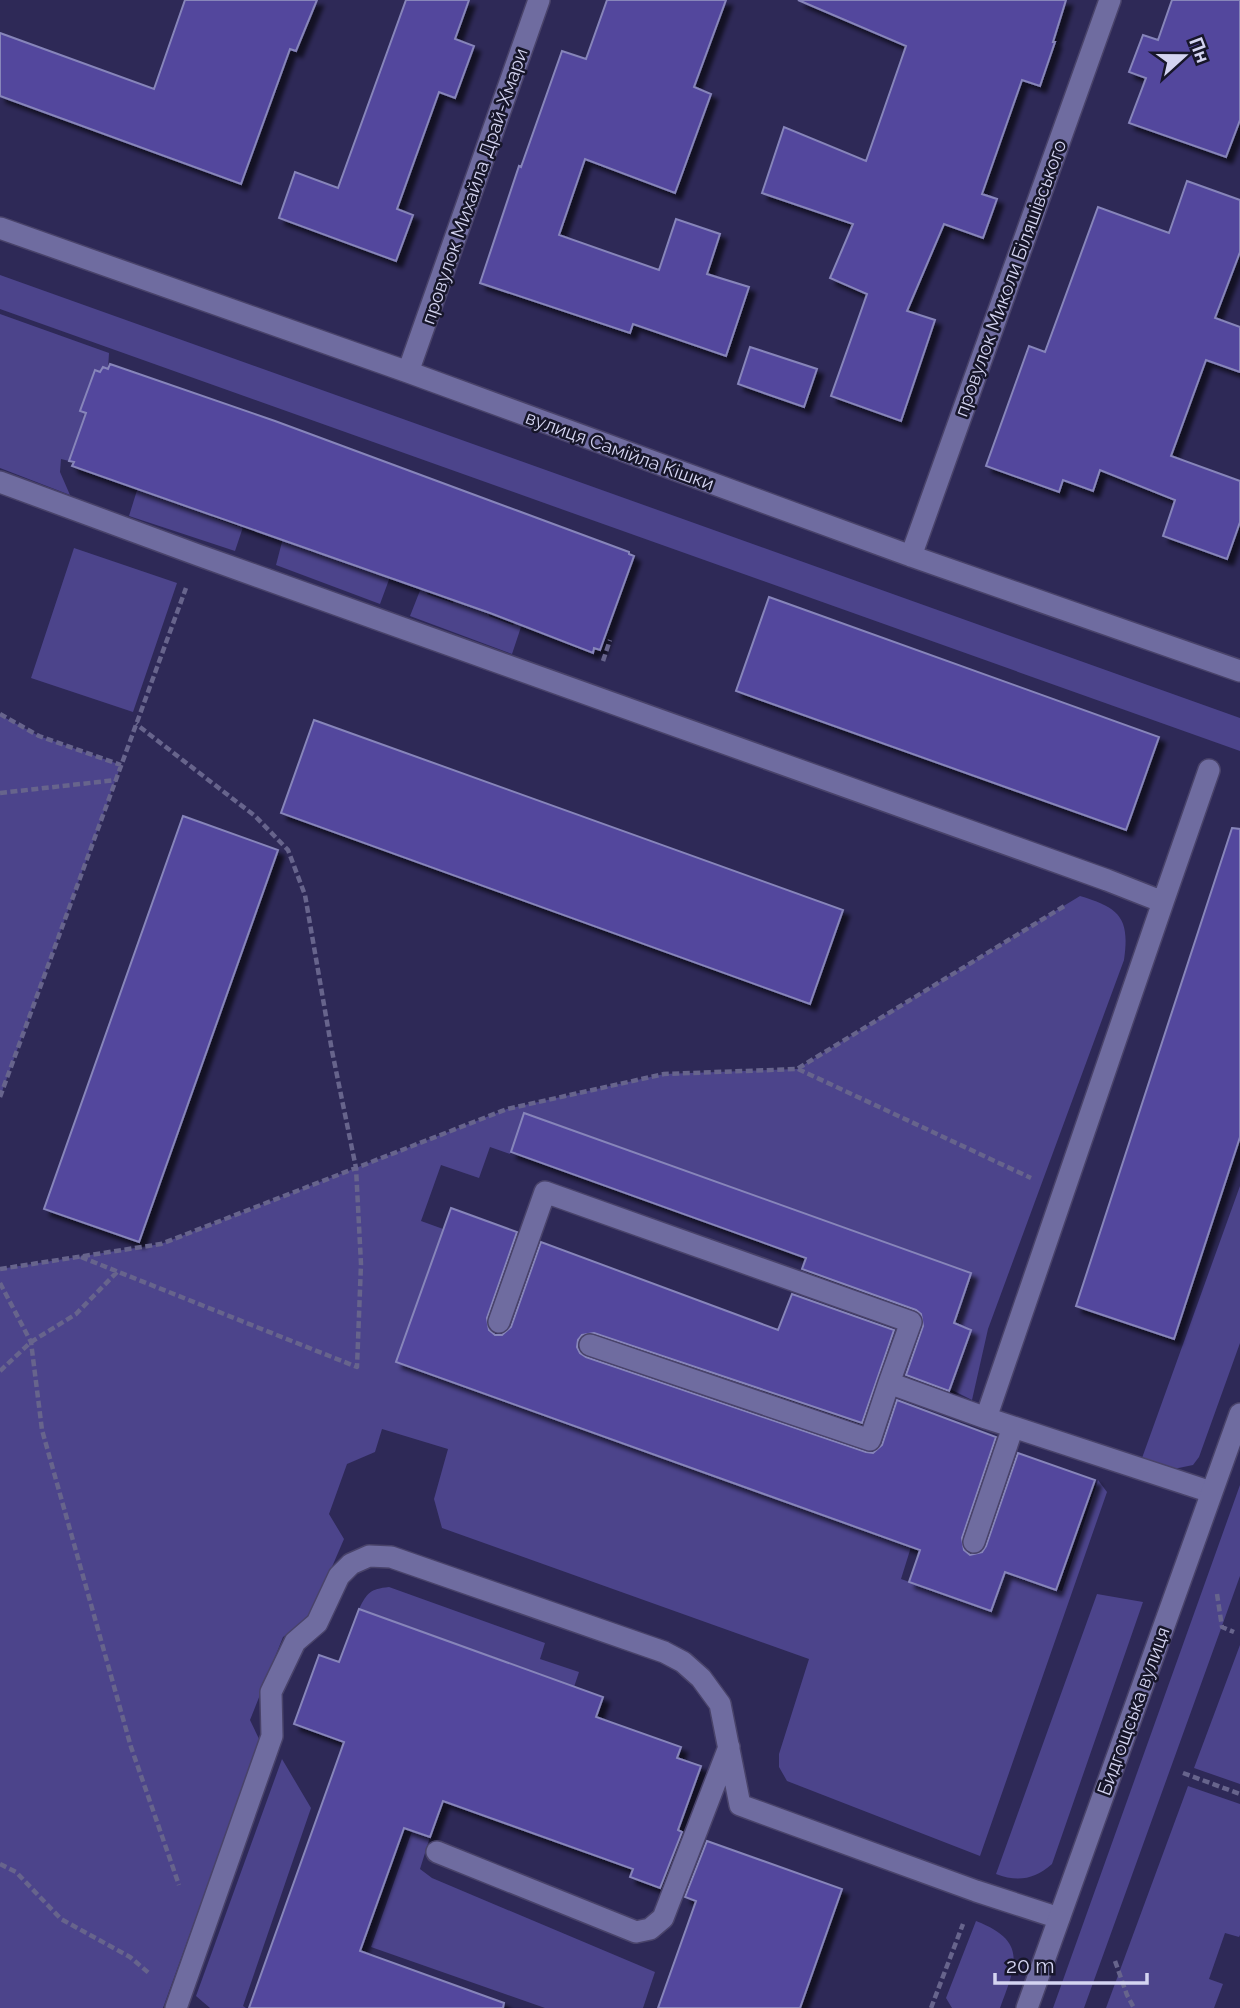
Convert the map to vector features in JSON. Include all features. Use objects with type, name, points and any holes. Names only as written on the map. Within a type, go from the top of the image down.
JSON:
[{"type":"street","name":"провулок Михайла Драй-Хмари","points":[[408,372],[540,0]]},
{"type":"street","name":"провулок Миколи Біляшівського","points":[[911,556],[1110,0]]},
{"type":"street","name":"вулиця Самійла Кішки","points":[[0,228],[408,372],[911,556],[1240,671]]},
{"type":"street","points":[[0,482],[1163,902]]},
{"type":"street","points":[[986,1418],[1209,770]]},
{"type":"street","points":[[499,1322],[545,1192],[911,1322],[870,1440],[590,1345]]},
{"type":"street","points":[[889,1383],[986,1418],[1212,1492]]},
{"type":"street","name":"Бидгощська вулиця","points":[[1027,2008],[1240,1413]]},
{"type":"street","points":[[974,1542],[1013,1427]]},
{"type":"street","points":[[178,2003],[272,1736],[271,1692],[295,1642],[317,1622],[339,1576],[351,1564],[369,1556],[391,1557],[664,1652],[683,1662],[701,1678],[720,1704],[740,1805],[976,1891],[1059,1918]]},
{"type":"street","points":[[437,1852],[636,1933],[650,1929],[663,1919],[729,1746]]},
{"type":"path","points":[[0,1097],[198,555]]},
{"type":"path","points":[[0,715],[39,736],[121,765]]},
{"type":"path","points":[[80,1257],[357,1367],[361,1264],[356,1168],[332,1051],[305,895],[288,850],[255,816],[136,724]]},
{"type":"path","points":[[0,793],[116,780]]},
{"type":"path","points":[[797,1069],[1107,880]]},
{"type":"path","points":[[0,1269],[161,1244],[507,1109],[664,1074],[797,1069],[1063,1193]]},
{"type":"path","points":[[0,1371],[31,1342],[76,1314],[117,1272]]},
{"type":"path","points":[[0,1283],[31,1342],[42,1430],[120,1707],[131,1746],[200,1942]]},
{"type":"path","points":[[1183,1773],[1240,1794]]},
{"type":"path","points":[[0,1864],[16,1872],[61,1919],[130,1957],[178,2003]]},
{"type":"path","points":[[931,2008],[976,1891]]},
{"type":"path","points":[[1115,1961],[1126,1995],[1134,2008]]},
{"type":"shaded area","points":[[0,275],[1240,718],[1240,751],[0,309]]},
{"type":"shaded area","points":[[0,314],[109,353],[108,369],[103,367],[80,411],[86,413],[69,461],[61,459],[60,472],[70,495],[0,468]]},
{"type":"shaded area","points":[[138,487],[176,504],[178,501],[212,513],[212,517],[237,526],[239,522],[244,524],[235,551],[129,516]]},
{"type":"shaded area","points":[[283,538],[288,540],[288,543],[315,553],[317,550],[350,562],[350,565],[390,577],[380,604],[276,565]]},
{"type":"shaded area","points":[[74,548],[177,583],[133,712],[31,678]]},
{"type":"shaded area","points":[[421,588],[428,590],[427,594],[453,603],[455,599],[490,612],[489,616],[513,625],[516,622],[522,624],[512,654],[410,616]]},
{"type":"shaded area","points":[[0,715],[39,736],[121,765],[0,1097]]},
{"type":"shaded area","points":[[1080,896],[1105,905],[1119,917],[1125,934],[1124,960],[988,1329],[972,1400],[950,1389],[970,1330],[954,1323],[970,1273],[525,1113],[510,1154],[490,1147],[479,1178],[441,1165],[421,1221],[468,1238],[396,1362],[911,1547],[901,1579],[991,1610],[1005,1572],[1062,1591],[1098,1480],[1107,1492],[980,1856],[787,1781],[779,1767],[779,1754],[809,1659],[442,1528],[434,1499],[448,1449],[382,1429],[375,1452],[347,1464],[329,1514],[344,1539],[310,1618],[283,1637],[250,1720],[260,1741],[163,2008],[0,2008],[0,1269],[161,1244],[507,1109],[664,1074],[797,1069]]},
{"type":"shaded area","points":[[1240,1186],[1240,1343],[1199,1457],[1193,1465],[1169,1470],[1142,1458]]},
{"type":"shaded area","points":[[1240,1485],[1240,1576],[1084,2008],[1053,2008]]},
{"type":"shaded area","points":[[389,1587],[545,1643],[540,1659],[579,1672],[574,1687],[359,1609],[370,1593]]},
{"type":"shaded area","points":[[1097,1594],[1143,1602],[1052,1864],[1025,1878],[996,1874]]},
{"type":"shaded area","points":[[1240,1645],[1240,1784],[1194,1768]]},
{"type":"shaded area","points":[[282,1759],[311,1808],[243,2006],[246,2008],[210,2008],[196,1996]]},
{"type":"shaded area","points":[[1188,1786],[1240,1804],[1240,1935],[1239,1937],[1225,1933],[1209,1979],[1223,1984],[1214,2008],[1106,2008]]},
{"type":"shaded area","points":[[412,1831],[430,1837],[420,1869],[432,1878],[655,1972],[643,2008],[545,2008],[371,1947]]},
{"type":"shaded area","points":[[976,1921],[993,1929],[1011,1946],[1014,1956],[1010,1979],[1000,2008],[952,2008],[946,1998]]},
{"type":"building","points":[[185,0],[317,0],[296,51],[290,49],[241,184],[0,96],[0,33],[154,89]]},
{"type":"building","points":[[406,0],[469,0],[455,39],[474,46],[455,98],[439,92],[397,209],[413,215],[396,261],[279,218],[295,172],[338,188]]},
{"type":"building","points":[[607,0],[726,0],[694,87],[711,94],[675,193],[585,159],[559,235],[659,270],[676,219],[720,234],[707,274],[749,287],[726,356],[633,324],[630,333],[480,283],[519,166],[521,167],[562,51],[586,59]]},
{"type":"building","points":[[798,0],[1066,0],[1040,86],[1022,80],[982,194],[997,199],[983,238],[944,224],[907,311],[935,320],[901,421],[831,396],[867,294],[830,278],[853,224],[762,193],[784,127],[866,161],[906,46]]},
{"type":"building","points":[[1172,0],[1240,0],[1240,120],[1226,157],[1129,123],[1146,78],[1129,72],[1143,35],[1158,40]]},
{"type":"building","points":[[1187,181],[1240,200],[1240,252],[1215,318],[1240,327],[1240,372],[1206,360],[1171,456],[1240,481],[1240,522],[1227,559],[1163,536],[1175,500],[1100,470],[1093,491],[1063,480],[1059,492],[986,466],[1029,346],[1045,352],[1098,207],[1169,233]]},
{"type":"building","points":[[750,347],[817,369],[804,407],[738,384]]},
{"type":"building","points":[[110,364],[275,421],[629,552],[634,556],[600,650],[594,648],[593,653],[490,613],[72,466],[74,462],[69,461],[86,413],[80,411],[95,370],[100,372],[103,367],[108,369]]},
{"type":"building","points":[[769,597],[1159,737],[1126,830],[736,691]]},
{"type":"building","points":[[314,720],[843,910],[810,1004],[281,813]]},
{"type":"building","points":[[183,816],[278,850],[139,1242],[44,1209]]},
{"type":"building","points":[[1232,828],[1240,829],[1240,1137],[1174,1339],[1076,1306]]},
{"type":"building","points":[[524,1113],[971,1273],[954,1323],[971,1330],[949,1391],[906,1375],[923,1326],[921,1314],[916,1310],[802,1269],[806,1258],[511,1152]]},
{"type":"building","points":[[451,1208],[517,1232],[487,1318],[489,1330],[495,1335],[502,1335],[511,1327],[541,1242],[778,1330],[792,1294],[894,1330],[862,1423],[594,1333],[582,1335],[577,1347],[586,1357],[866,1452],[873,1453],[882,1445],[897,1400],[996,1437],[962,1538],[964,1550],[970,1555],[982,1552],[986,1546],[1018,1453],[1095,1480],[1056,1590],[1005,1572],[991,1611],[909,1582],[920,1550],[396,1362]]},
{"type":"building","points":[[359,1609],[603,1697],[596,1717],[681,1747],[677,1758],[701,1766],[678,1830],[682,1832],[660,1888],[630,1877],[633,1869],[443,1801],[430,1837],[404,1828],[360,1951],[504,2003],[503,2008],[249,2008],[344,1742],[294,1724],[319,1655],[339,1662]]},
{"type":"building","points":[[707,1841],[842,1889],[800,2008],[658,2008],[696,1901],[685,1897]]}]
